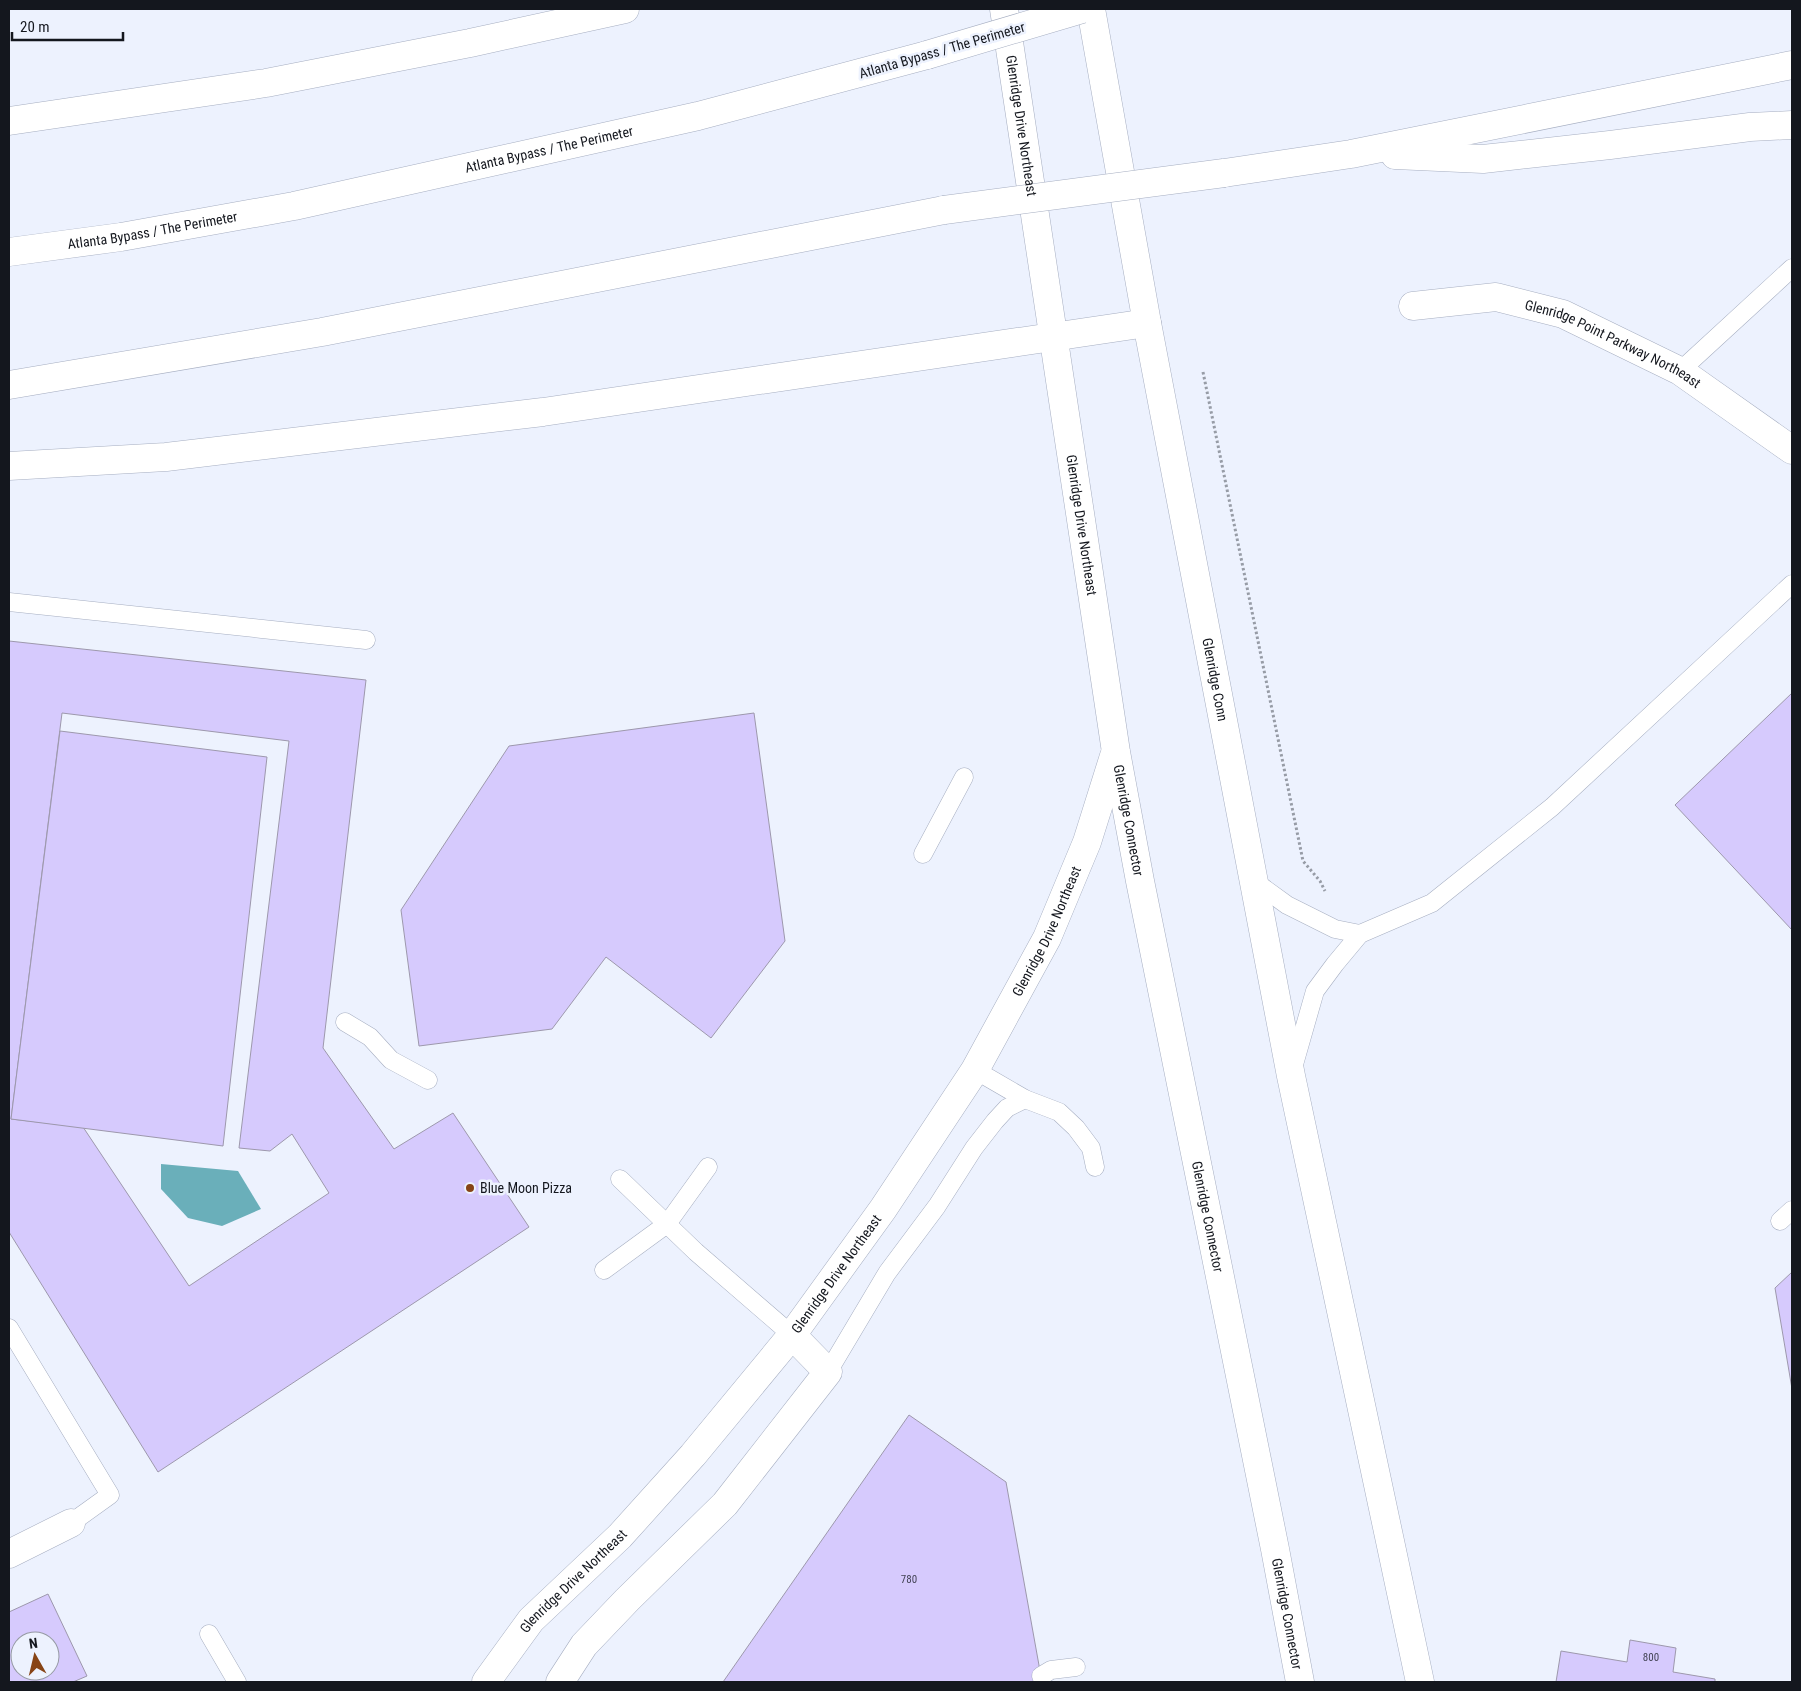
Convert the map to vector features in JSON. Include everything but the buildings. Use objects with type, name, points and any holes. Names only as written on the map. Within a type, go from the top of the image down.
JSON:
[{"type":"main road","points":[[9,121],[266,83],[470,44],[625,9]]},
{"type":"main road","name":"Glenridge Drive Northeast","points":[[486,1682],[531,1620],[620,1536],[693,1455],[792,1334],[883,1209],[976,1070],[1048,938],[1088,842],[1116,752],[1004,9]]},
{"type":"main road","name":"Atlanta Bypass / The Perimeter","points":[[9,252],[121,237],[294,206],[698,116],[927,55],[1082,9]]},
{"type":"main road","points":[[9,466],[166,457],[533,413],[1147,324],[1091,9]]},
{"type":"main road","points":[[9,385],[322,332],[944,210],[1224,173],[1351,154],[1792,65]]},
{"type":"main road","points":[[1351,154],[1483,159],[1750,127],[1792,125]]},
{"type":"main road","name":"Glenridge Point Parkway Northeast","points":[[1413,306],[1496,298],[1563,314],[1680,372],[1792,450]]},
{"type":"main road","name":"Glenridge Conn","points":[[1147,324],[1254,881]]},
{"type":"main road","name":"Glenridge Connector","points":[[1116,752],[1300,1682]]},
{"type":"main road","points":[[1254,881],[1291,1076],[1420,1682]]},
{"type":"main road","points":[[560,1682],[584,1645],[725,1504],[828,1372],[792,1334]]},
{"type":"main road","points":[[9,1554],[71,1523]]},
{"type":"lane","points":[[1680,372],[1792,268]]},
{"type":"lane","points":[[1291,1076],[1315,991],[1360,934],[1432,902],[1552,807],[1792,584]]},
{"type":"lane","points":[[9,602],[366,640]]},
{"type":"lane","points":[[923,854],[964,777]]},
{"type":"lane","points":[[1254,881],[1287,906],[1335,929],[1360,934]]},
{"type":"lane","points":[[345,1022],[370,1037],[391,1060],[428,1080]]},
{"type":"lane","points":[[976,1070],[1025,1100],[1059,1112],[1076,1128],[1090,1148],[1095,1167]]},
{"type":"lane","points":[[828,1372],[887,1272],[937,1206],[974,1148],[1007,1108],[1025,1100]]},
{"type":"lane","points":[[604,1270],[666,1224],[708,1167]]},
{"type":"lane","points":[[620,1179],[696,1252],[792,1334]]},
{"type":"lane","points":[[9,1328],[110,1495],[71,1523]]},
{"type":"lane","points":[[208,1634],[238,1682]]},
{"type":"lane","points":[[1041,1676],[1051,1670],[1076,1667]]},
{"type":"path","points":[[1203,372],[1303,861],[1320,881],[1330,899],[1335,929]]},
{"type":"water","points":[[161,1164],[238,1171],[261,1209],[222,1226],[188,1218],[161,1189]]},
{"type":"place","name":"Blue Moon Pizza","points":[[470,1188]]}]
